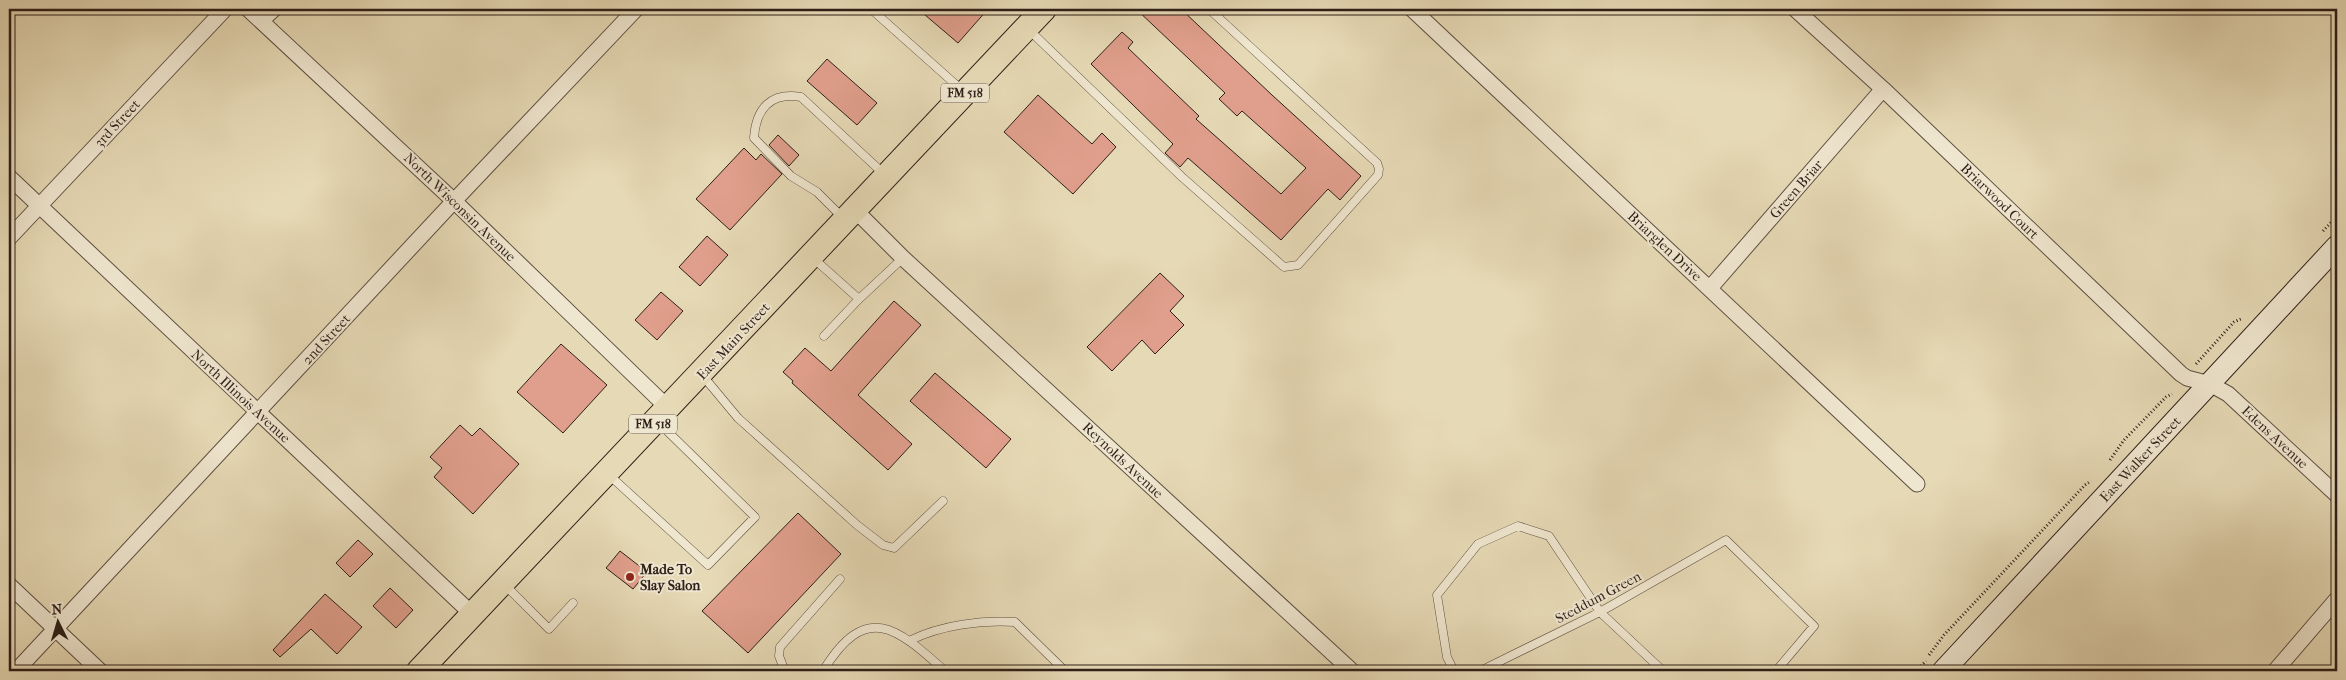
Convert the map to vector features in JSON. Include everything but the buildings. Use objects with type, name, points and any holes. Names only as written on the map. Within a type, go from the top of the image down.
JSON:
[{"type":"main road","name":"East Main Street","points":[[419,671],[608,474],[1044,9]]},
{"type":"street","name":"3rd Street","points":[[9,238],[225,9]]},
{"type":"street","name":"North Wisconsin Avenue","points":[[248,9],[454,201],[663,414]]},
{"type":"street","points":[[262,20],[274,9]]},
{"type":"street","name":"2nd Street","points":[[16,671],[454,201],[636,9]]},
{"type":"street","name":"Briarglen Drive","points":[[1412,9],[1918,484]]},
{"type":"street","name":"Briarwood Court","points":[[1795,9],[1883,89],[2187,378],[2210,384]]},
{"type":"street","name":"Green Briar","points":[[1710,288],[1883,89]]},
{"type":"street","name":"North Illinois Avenue","points":[[9,178],[472,614]]},
{"type":"street","name":"Reynolds Avenue","points":[[850,215],[899,254],[1352,671]]},
{"type":"street","name":"East Walker Street","points":[[1943,671],[2336,251]]},
{"type":"street","name":"Edens Avenue","points":[[2210,384],[2228,394],[2337,495]]},
{"type":"street","points":[[9,585],[100,671]]},
{"type":"street","points":[[2275,671],[2337,599]]},
{"type":"lane","points":[[871,9],[965,92]]},
{"type":"lane","points":[[1027,27],[1182,177],[1284,267],[1298,265],[1378,175],[1377,163],[1209,9]]},
{"type":"lane","points":[[850,215],[791,176],[754,138],[755,126],[760,111],[776,97],[787,95],[801,97],[886,177]]},
{"type":"lane","points":[[824,336],[899,254]]},
{"type":"lane","points":[[812,257],[859,299]]},
{"type":"lane","points":[[701,374],[738,418],[857,525],[883,545],[894,548],[943,501]]},
{"type":"lane","points":[[608,474],[708,565],[755,517],[663,414]]},
{"type":"lane","points":[[1454,671],[1447,657],[1437,595],[1478,544],[1518,526],[1548,536],[1600,612],[1663,671]]},
{"type":"lane","name":"Steddum Green","points":[[1480,671],[1600,612],[1726,540],[1814,626],[1776,671]]},
{"type":"lane","points":[[785,671],[779,656],[780,647],[840,579]]},
{"type":"lane","points":[[502,583],[549,629],[572,603]]},
{"type":"lane","points":[[910,640],[924,634],[954,627],[997,621],[1015,622],[1065,671]]},
{"type":"lane","points":[[823,671],[841,645],[856,632],[876,626],[910,640],[945,671]]},
{"type":"path","points":[[2105,468],[2124,440],[2187,378]]},
{"type":"path","points":[[1916,671],[1944,635],[2085,485],[2093,480]]},
{"type":"place","name":"Made To Slay Salon","points":[[630,577]]}]
